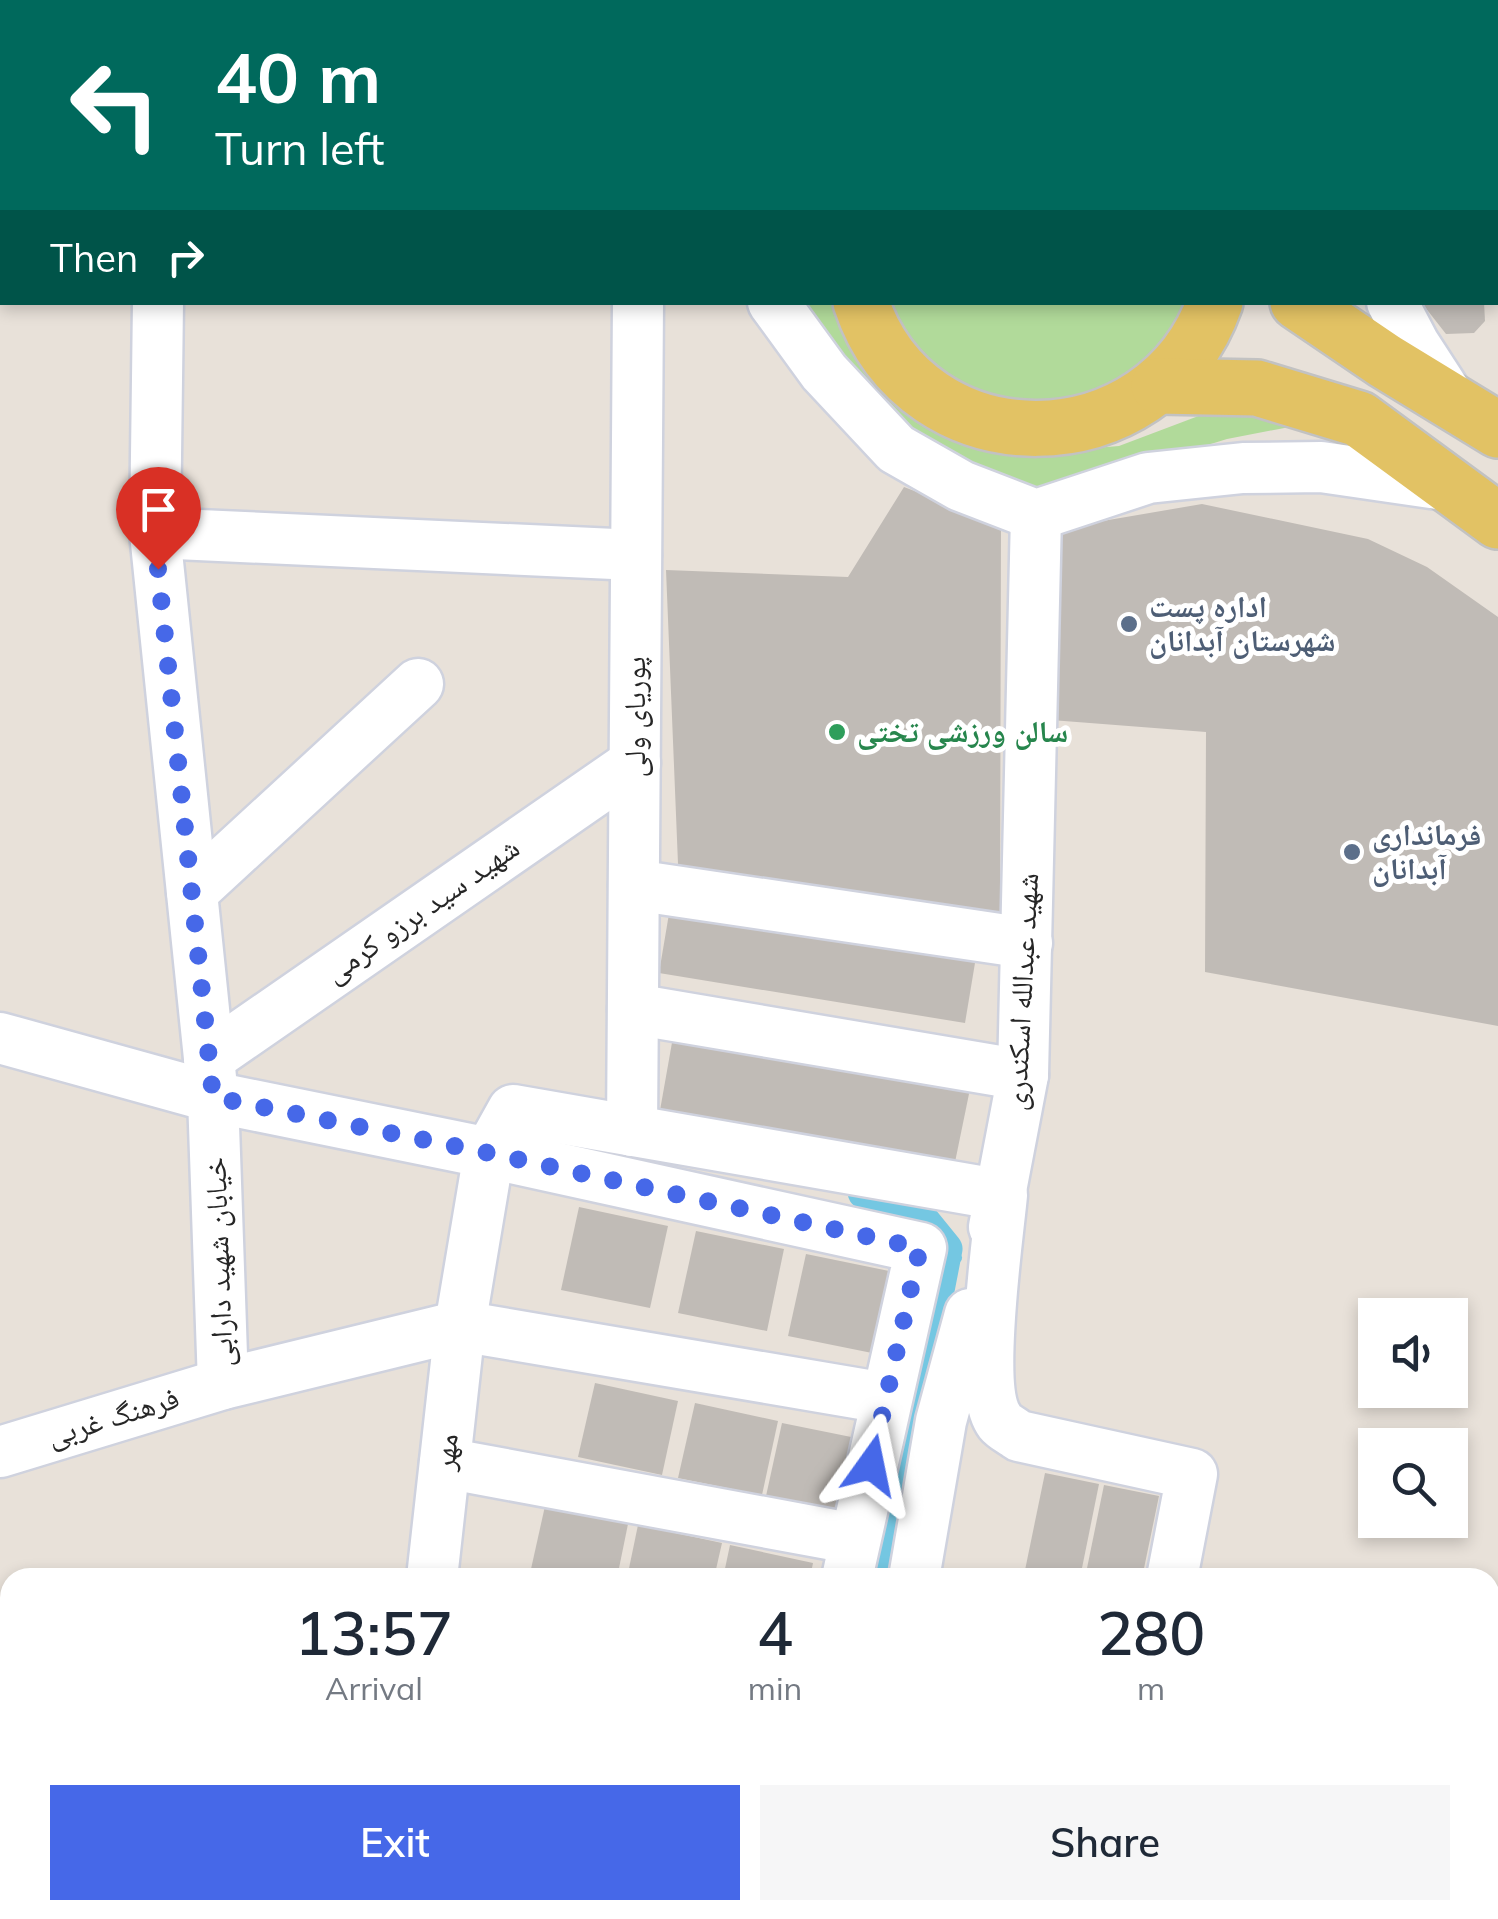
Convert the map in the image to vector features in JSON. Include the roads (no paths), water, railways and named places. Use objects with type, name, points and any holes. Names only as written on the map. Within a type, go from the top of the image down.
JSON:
[{"type":"main road","points":[[863,305],[868,324],[895,365],[931,398],[974,420],[1022,430],[1071,427],[1118,412],[1158,386],[1192,350],[1214,305]]},
{"type":"main road","points":[[1303,305],[1477,406]]},
{"type":"main road","points":[[1158,386],[1257,388],[1359,419],[1498,522]]},
{"type":"street","name":"خیابان شهید دارابی","points":[[158,305],[155,533],[211,1078],[224,1384]]},
{"type":"street","name":"پوریای ولی","points":[[632,1132],[638,305]]},
{"type":"street","points":[[775,305],[824,372],[896,449],[961,486],[1036,515],[1148,478],[1242,468],[1321,468],[1445,485]]},
{"type":"street","points":[[1394,305],[1414,344],[1477,406]]},
{"type":"street","name":"شهید عبدالله اسکندری","points":[[916,1568],[941,1421],[1002,1195],[1023,1074],[1036,515]]},
{"type":"street","points":[[155,533],[636,556]]},
{"type":"street","points":[[192,892],[418,684]]},
{"type":"street","name":"شهید سید برزو کرمی","points":[[211,1078],[635,763]]},
{"type":"street","points":[[634,885],[1028,943]]},
{"type":"street","points":[[633,1009],[1023,1074]]},
{"type":"street","points":[[0,1038],[211,1078],[489,1153],[920,1248],[852,1558],[445,1463]]},
{"type":"street","points":[[489,1153],[513,1110],[1002,1195],[988,1368],[991,1398],[1000,1422],[1019,1436],[1192,1474],[1174,1568]]},
{"type":"street","name":"مهر","points":[[433,1568],[460,1326],[489,1153]]},
{"type":"street","points":[[460,1326],[885,1398]]},
{"type":"street","name":"فرهنگ غربی","points":[[0,1452],[224,1384],[460,1326]]},
{"type":"waterway","points":[[865,1192],[906,1201],[945,1249],[883,1568]]},
{"type":"waterway","points":[[945,1249],[957,1258]]},
{"type":"place","name":"اداره پست شهرستان آبدانان","points":[[1129,624]]},
{"type":"place","name":"سالن ورزشی تختی","points":[[837,732]]},
{"type":"place","name":"فرمانداری آبدانان","points":[[1352,852]]}]
